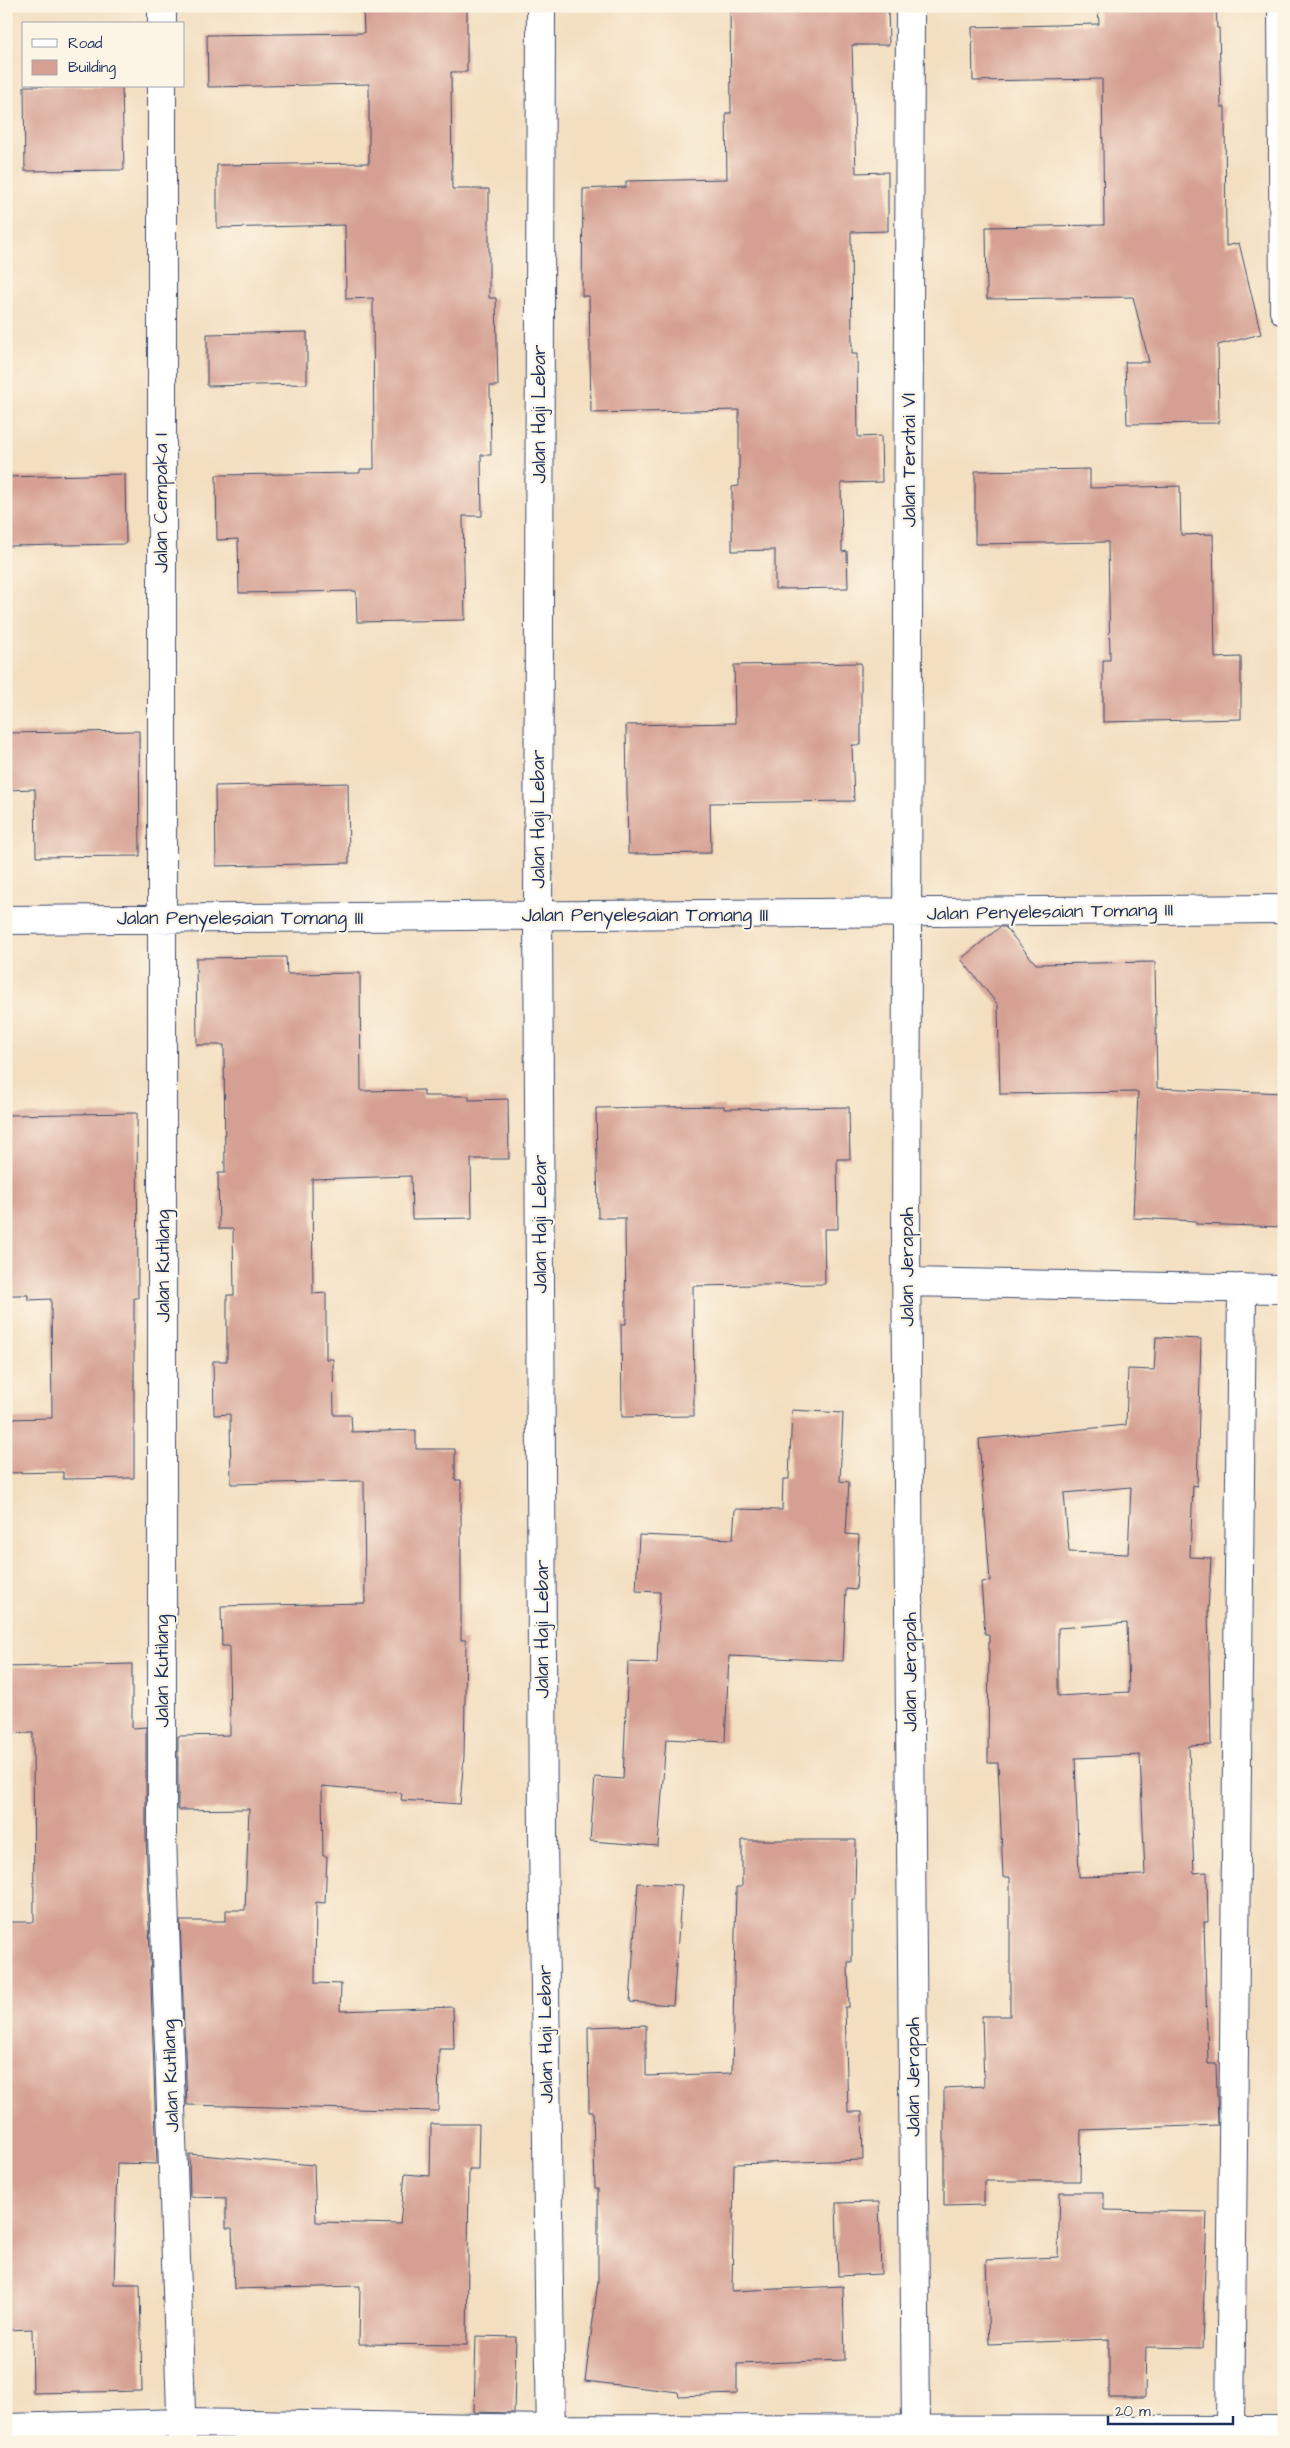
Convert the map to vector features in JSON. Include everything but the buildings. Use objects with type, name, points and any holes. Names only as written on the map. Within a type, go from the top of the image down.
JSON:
[{"type":"street","points":[[162,6],[162,22]]},
{"type":"street","name":"Jalan Haji Lebar","points":[[540,6],[538,916],[543,1836],[551,2435]]},
{"type":"street","name":"Jalan Teratai VI","points":[[907,913],[910,6]]},
{"type":"street","points":[[1282,6],[1284,311]]},
{"type":"street","name":"Jalan Cempaka I","points":[[161,919],[162,88]]},
{"type":"street","name":"Jalan Penyelesaian Tomang III","points":[[6,920],[1284,909]]},
{"type":"street","name":"Jalan Jerapah","points":[[907,913],[907,1282],[916,2430]]},
{"type":"street","name":"Jalan Kutilang","points":[[161,919],[163,947],[162,1835],[182,2432]]},
{"type":"street","points":[[907,1282],[1284,1289]]},
{"type":"street","points":[[1230,2429],[1242,1288]]},
{"type":"street","points":[[6,2428],[182,2432],[551,2435],[916,2430],[1284,2430]]}]
